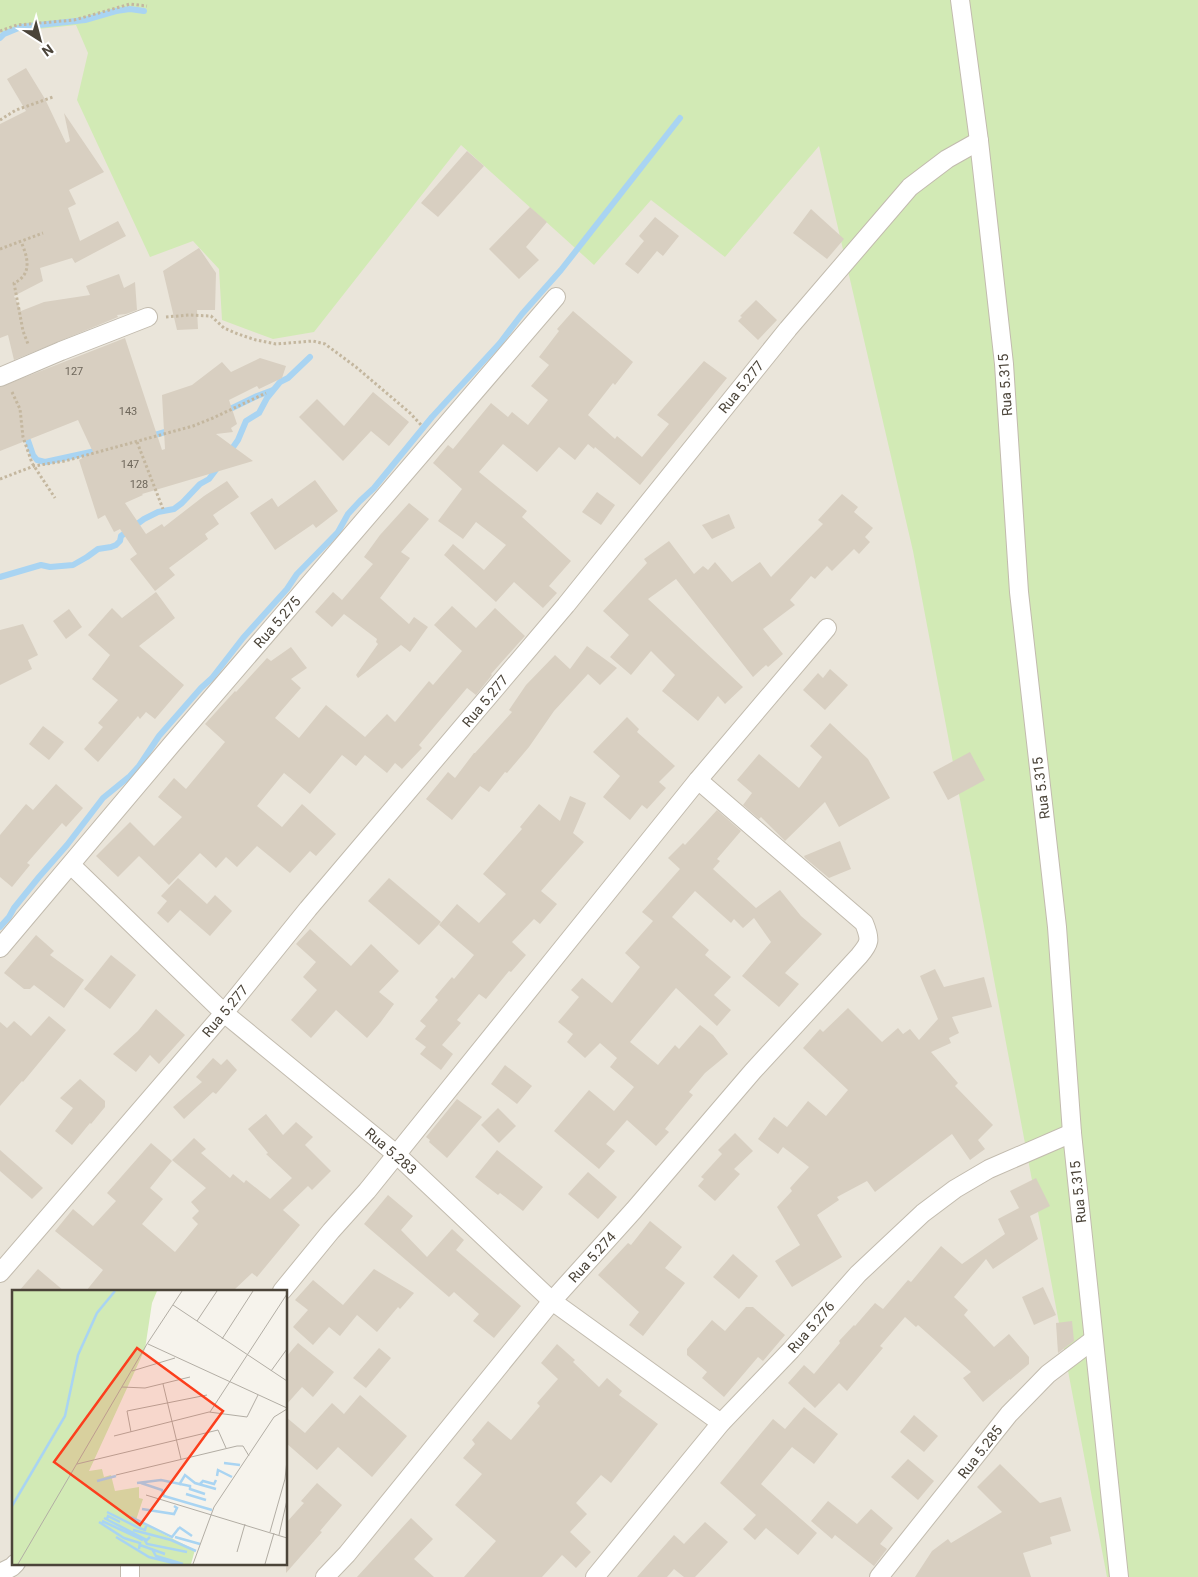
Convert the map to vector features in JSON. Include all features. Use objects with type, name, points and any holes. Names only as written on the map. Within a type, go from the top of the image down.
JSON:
[{"type":"street","name":"Rua 5.315","points":[[960,0],[979,142],[1004,364],[1019,592],[1057,927],[1072,1133],[1119,1577]]},
{"type":"street","name":"Rua 5.277","points":[[0,1273],[224,1013],[308,909],[566,606],[788,329],[910,187],[947,159],[979,142]]},
{"type":"street","name":"Rua 5.275","points":[[0,948],[172,744],[556,297]]},
{"type":"street","points":[[2,377],[148,317]]},
{"type":"street","points":[[283,1290],[331,1231],[367,1191],[698,780],[827,628]]},
{"type":"street","name":"Rua 5.274","points":[[325,1577],[347,1554],[552,1301],[634,1210],[753,1071],[868,945],[869,935],[864,923],[698,780]]},
{"type":"street","name":"Rua 5.283","points":[[71,865],[224,1013],[396,1154],[552,1301],[721,1423]]},
{"type":"street","name":"Rua 5.276","points":[[595,1577],[721,1423],[791,1350],[858,1274],[923,1213],[956,1189],[989,1169],[1072,1133]]},
{"type":"street","name":"Rua 5.285","points":[[879,1577],[1022,1400],[1048,1374],[1093,1340]]},
{"type":"street","points":[[0,1573],[15,1564]]},
{"type":"street","points":[[130,1564],[130,1577]]},
{"type":"path","points":[[0,31],[17,25],[74,20],[130,4],[147,6]]},
{"type":"path","points":[[0,120],[16,110],[52,97]]},
{"type":"path","points":[[0,249],[43,233]]},
{"type":"path","points":[[22,244],[28,257],[28,264],[20,280],[14,283],[23,331],[35,362]]},
{"type":"path","points":[[148,317],[211,316],[224,328],[256,340],[276,344],[313,341],[325,344],[356,367],[410,413],[422,426],[438,434]]},
{"type":"path","points":[[2,377],[20,409],[23,437],[34,466],[55,498]]},
{"type":"path","points":[[0,479],[34,466],[65,461],[182,430],[213,418],[266,392]]},
{"type":"path","points":[[137,442],[163,509]]},
{"type":"shaded area","points":[[0,0],[488,85],[734,38],[910,208],[1134,1577],[0,1577]]},
{"type":"green space","points":[[0,0],[1198,0],[1198,1577],[1107,1577],[913,551],[819,146],[725,257],[651,200],[594,265],[461,145],[314,332],[273,339],[222,320],[219,269],[193,241],[150,257],[77,100],[88,53],[76,25],[0,33]]},
{"type":"building","points":[[26,68],[45,99],[66,143],[70,141],[64,113],[104,172],[69,190],[76,204],[68,208],[80,241],[118,221],[126,236],[75,263],[72,258],[40,268],[43,281],[14,296],[21,311],[44,302],[90,295],[86,286],[119,274],[124,288],[135,282],[137,310],[117,315],[118,317],[14,360],[8,335],[0,338],[0,124],[26,111],[7,79]]},
{"type":"building","points":[[467,151],[484,166],[438,217],[421,203]]},
{"type":"building","points":[[530,207],[547,222],[526,247],[539,260],[519,279],[489,249]]},
{"type":"building","points":[[811,209],[844,239],[827,259],[793,233]]},
{"type":"building","points":[[655,217],[679,236],[663,256],[657,251],[638,274],[625,264],[644,241],[639,236]]},
{"type":"building","points":[[199,248],[216,273],[215,310],[197,310],[198,329],[177,330],[163,271]]},
{"type":"building","points":[[756,300],[777,320],[758,340],[738,321],[742,317],[740,316]]},
{"type":"building","points":[[573,311],[633,362],[615,385],[613,383],[588,415],[615,439],[617,436],[642,457],[669,424],[657,415],[704,361],[727,378],[640,485],[595,447],[594,449],[588,444],[575,460],[559,447],[537,472],[503,444],[479,472],[527,511],[522,517],[571,561],[549,586],[557,593],[543,608],[514,582],[496,602],[444,555],[453,544],[484,570],[506,545],[476,522],[463,539],[438,521],[462,489],[433,463],[448,445],[453,449],[491,403],[508,417],[512,412],[528,425],[548,400],[531,386],[549,365],[539,357],[559,331],[557,329]]},
{"type":"building","points":[[125,338],[162,450],[165,449],[162,395],[192,385],[222,362],[231,372],[260,358],[286,366],[282,378],[259,389],[257,386],[229,400],[237,424],[231,428],[233,432],[216,434],[253,461],[142,494],[125,503],[146,534],[162,524],[164,527],[227,481],[239,497],[213,515],[219,524],[205,534],[208,539],[169,568],[175,575],[155,591],[130,559],[137,554],[120,529],[114,532],[105,515],[98,519],[79,460],[93,452],[78,420],[0,451],[0,387]]},
{"type":"building","points":[[373,392],[409,422],[389,446],[371,431],[343,461],[299,417],[317,399],[344,426]]},
{"type":"building","points":[[315,480],[338,511],[316,528],[313,524],[275,550],[250,513],[272,498],[278,507]]},
{"type":"building","points":[[597,492],[615,505],[601,525],[582,512]]},
{"type":"building","points":[[842,494],[858,507],[854,512],[873,528],[865,537],[870,542],[859,554],[854,549],[832,571],[827,566],[815,579],[811,576],[790,600],[795,605],[763,629],[783,654],[768,667],[766,665],[753,677],[676,579],[648,599],[743,687],[725,704],[718,696],[698,721],[662,691],[675,675],[651,651],[631,675],[610,657],[629,635],[603,611],[647,563],[644,559],[669,541],[694,574],[703,566],[708,570],[715,562],[732,582],[760,562],[771,577],[823,524],[818,520]]},
{"type":"building","points":[[409,503],[429,519],[401,552],[410,558],[380,598],[409,624],[414,617],[428,627],[410,652],[401,645],[358,678],[356,675],[378,644],[376,642],[377,639],[344,614],[332,627],[315,612],[333,592],[342,600],[373,564],[364,557],[380,535]]},
{"type":"building","points":[[729,514],[735,528],[712,539],[702,525]]},
{"type":"building","points":[[156,592],[175,618],[139,646],[184,685],[155,719],[146,712],[140,719],[138,716],[98,762],[84,749],[103,727],[98,723],[118,700],[92,679],[110,655],[88,635],[112,608],[122,618]]},
{"type":"building","points":[[452,606],[476,628],[495,608],[525,636],[491,674],[476,695],[467,688],[419,745],[422,748],[402,769],[395,763],[387,773],[365,755],[356,766],[342,755],[310,794],[284,773],[257,806],[282,827],[302,804],[336,834],[316,856],[310,851],[290,873],[257,846],[237,867],[226,857],[216,868],[200,853],[169,885],[139,856],[118,877],[96,856],[130,822],[154,846],[182,817],[158,797],[174,778],[186,789],[225,742],[205,724],[267,658],[271,661],[291,647],[307,668],[291,679],[301,688],[275,718],[299,738],[326,705],[365,737],[387,714],[395,722],[429,681],[433,685],[462,651],[434,625]]},
{"type":"building","points":[[69,609],[82,627],[66,639],[53,621]]},
{"type":"building","points":[[23,624],[38,655],[28,660],[32,669],[0,685],[0,630]]},
{"type":"building","points":[[587,646],[617,668],[600,685],[588,674],[554,711],[529,747],[489,792],[480,786],[452,820],[426,799],[448,772],[455,778],[474,753],[512,712],[509,710],[526,685],[555,655],[570,669]]},
{"type":"building","points":[[830,669],[848,685],[825,710],[803,690],[818,673],[823,678]]},
{"type":"building","points":[[627,717],[639,729],[637,732],[675,766],[659,782],[666,788],[647,809],[642,805],[630,820],[603,797],[620,776],[593,752]]},
{"type":"building","points":[[830,723],[868,759],[890,798],[839,827],[825,802],[785,841],[761,817],[759,819],[743,805],[752,793],[737,780],[759,754],[799,788],[822,757],[810,746]]},
{"type":"building","points":[[43,726],[64,742],[49,760],[29,744]]},
{"type":"building","points":[[970,752],[985,780],[948,800],[933,772]]},
{"type":"building","points":[[56,784],[83,808],[66,827],[62,823],[27,863],[30,865],[12,887],[0,877],[0,835],[26,804],[33,810]]},
{"type":"building","points":[[570,796],[586,803],[573,833],[584,842],[541,891],[557,904],[540,924],[534,919],[512,942],[526,955],[511,972],[509,971],[486,999],[479,994],[457,1020],[461,1023],[442,1045],[453,1054],[441,1070],[420,1054],[426,1047],[415,1039],[426,1026],[420,1021],[438,1000],[435,997],[452,977],[454,979],[474,955],[439,925],[457,904],[479,923],[506,894],[483,874],[522,829],[520,827],[539,804],[560,821]]},
{"type":"building","points":[[717,810],[741,831],[717,859],[720,861],[713,869],[756,908],[780,890],[801,916],[822,934],[785,973],[799,984],[779,1007],[742,976],[771,942],[754,918],[743,928],[734,919],[731,923],[695,891],[672,917],[709,950],[705,955],[731,977],[714,995],[731,1010],[717,1026],[676,988],[630,1042],[658,1065],[675,1045],[679,1049],[700,1025],[713,1035],[728,1054],[705,1073],[689,1092],[693,1095],[665,1129],[669,1132],[656,1146],[627,1120],[606,1144],[615,1151],[599,1169],[554,1131],[589,1090],[614,1111],[634,1087],[610,1067],[617,1058],[600,1043],[585,1058],[567,1042],[573,1034],[558,1022],[579,997],[571,990],[582,978],[612,1003],[640,967],[625,953],[653,921],[642,912],[680,869],[668,858],[683,843],[685,845]]},
{"type":"building","points":[[840,841],[851,869],[829,878],[804,856]]},
{"type":"building","points":[[178,878],[207,904],[215,895],[232,911],[210,936],[180,910],[168,923],[157,913],[167,901],[161,896]]},
{"type":"building","points":[[389,878],[441,922],[419,945],[368,901]]},
{"type":"building","points":[[310,929],[351,966],[371,944],[399,971],[379,992],[394,1004],[367,1038],[336,1010],[311,1038],[291,1020],[317,990],[303,977],[316,962],[296,944]]},
{"type":"building","points":[[36,935],[54,951],[50,955],[84,980],[64,1008],[34,985],[30,989],[24,989],[4,973]]},
{"type":"building","points":[[111,955],[136,975],[110,1009],[84,989]]},
{"type":"building","points":[[935,969],[944,987],[984,977],[992,1007],[952,1017],[959,1033],[949,1038],[951,1043],[931,1052],[958,1083],[955,1086],[993,1125],[978,1140],[985,1149],[970,1160],[952,1134],[875,1192],[867,1181],[837,1197],[839,1200],[817,1215],[842,1257],[792,1287],[775,1261],[800,1245],[777,1207],[792,1191],[790,1188],[809,1167],[783,1147],[778,1154],[758,1139],[774,1117],[787,1127],[808,1101],[826,1116],[848,1090],[803,1048],[820,1029],[823,1032],[848,1008],[882,1042],[898,1028],[903,1034],[910,1029],[919,1040],[938,1019],[920,976]]},
{"type":"building","points":[[156,1009],[185,1035],[159,1064],[150,1055],[136,1072],[113,1054],[138,1031]]},
{"type":"building","points":[[49,1016],[66,1030],[23,1082],[0,1106],[0,1022],[7,1028],[14,1021],[31,1036]]},
{"type":"building","points":[[213,1058],[221,1065],[227,1059],[237,1070],[216,1094],[213,1092],[184,1119],[173,1107],[202,1082],[196,1077]]},
{"type":"building","points":[[505,1065],[532,1086],[517,1104],[491,1084]]},
{"type":"building","points":[[80,1079],[105,1101],[105,1107],[72,1145],[55,1131],[73,1108],[60,1098]]},
{"type":"building","points":[[457,1099],[482,1117],[447,1158],[426,1137]]},
{"type":"building","points":[[498,1108],[516,1126],[499,1143],[481,1125]]},
{"type":"building","points":[[266,1114],[283,1135],[296,1122],[313,1137],[305,1145],[331,1171],[312,1190],[308,1186],[283,1210],[300,1225],[257,1277],[252,1273],[234,1290],[87,1290],[103,1270],[55,1231],[73,1209],[93,1226],[116,1201],[107,1193],[151,1143],[172,1161],[150,1188],[163,1199],[142,1224],[175,1252],[198,1224],[192,1218],[199,1211],[191,1202],[206,1188],[172,1160],[194,1138],[206,1149],[201,1153],[230,1178],[233,1174],[244,1183],[246,1180],[270,1199],[292,1178],[266,1154],[268,1153],[248,1129]]},
{"type":"building","points":[[735,1133],[753,1151],[734,1169],[740,1174],[715,1201],[698,1186],[704,1179],[701,1177],[722,1154],[718,1150]]},
{"type":"building","points":[[0,1150],[43,1188],[32,1199],[0,1171]]},
{"type":"building","points":[[497,1150],[543,1187],[523,1211],[475,1177]]},
{"type":"building","points":[[588,1172],[617,1197],[598,1219],[568,1194]]},
{"type":"building","points":[[1036,1178],[1050,1206],[1030,1216],[1038,1239],[993,1269],[986,1259],[954,1297],[968,1310],[964,1315],[994,1347],[1009,1334],[1029,1357],[1029,1364],[1010,1380],[983,1402],[963,1378],[971,1372],[918,1325],[916,1327],[905,1317],[880,1346],[883,1348],[847,1391],[839,1383],[815,1408],[788,1383],[804,1365],[814,1374],[840,1343],[839,1341],[875,1303],[883,1309],[908,1280],[911,1282],[941,1246],[962,1264],[1005,1234],[998,1219],[1019,1208],[1010,1191]]},
{"type":"building","points":[[388,1195],[413,1216],[401,1230],[427,1257],[452,1229],[464,1240],[456,1250],[521,1306],[494,1338],[473,1321],[479,1314],[454,1292],[449,1297],[364,1224]]},
{"type":"building","points":[[650,1221],[682,1247],[665,1268],[685,1283],[643,1336],[629,1325],[639,1312],[598,1275],[628,1243],[631,1245]]},
{"type":"building","points":[[733,1254],[758,1276],[739,1299],[713,1277]]},
{"type":"building","points":[[38,1269],[63,1290],[20,1290]]},
{"type":"building","points":[[374,1269],[414,1293],[400,1309],[398,1307],[377,1332],[357,1315],[340,1336],[329,1327],[313,1345],[293,1327],[308,1310],[295,1300],[313,1280],[343,1305]]},
{"type":"building","points":[[1043,1287],[1056,1315],[1034,1325],[1022,1297]]},
{"type":"building","points":[[746,1307],[753,1307],[785,1335],[763,1361],[758,1357],[724,1397],[702,1378],[707,1372],[687,1355],[687,1349],[712,1320],[725,1331]]},
{"type":"building","points":[[1072,1321],[1074,1341],[1058,1353],[1056,1323]]},
{"type":"building","points":[[298,1343],[334,1372],[313,1397],[302,1387],[288,1403],[288,1355]]},
{"type":"building","points":[[557,1344],[575,1360],[573,1362],[599,1387],[607,1378],[622,1391],[619,1395],[658,1424],[611,1483],[601,1475],[576,1503],[587,1514],[570,1532],[591,1552],[576,1568],[562,1555],[542,1577],[464,1577],[496,1541],[455,1505],[482,1474],[463,1458],[475,1444],[472,1440],[488,1421],[511,1440],[540,1406],[537,1403],[558,1379],[541,1363]]},
{"type":"building","points":[[379,1348],[391,1358],[366,1388],[353,1378]]},
{"type":"building","points":[[360,1395],[407,1436],[372,1477],[338,1447],[317,1470],[288,1445],[288,1419],[305,1433],[332,1403],[344,1414]]},
{"type":"building","points":[[804,1407],[838,1434],[814,1464],[792,1447],[761,1484],[817,1533],[798,1555],[766,1528],[755,1540],[743,1529],[756,1515],[720,1483],[773,1419],[785,1429]]},
{"type":"building","points":[[914,1415],[938,1436],[924,1452],[900,1432]]},
{"type":"building","points":[[908,1459],[934,1481],[918,1500],[891,1477]]},
{"type":"building","points":[[1000,1464],[1040,1503],[1061,1497],[1071,1531],[1050,1537],[1052,1544],[1023,1553],[1031,1577],[915,1577],[932,1551],[948,1539],[951,1543],[1002,1512],[977,1487]]},
{"type":"building","points":[[317,1483],[342,1505],[320,1531],[322,1532],[286,1573],[286,1564],[288,1564],[288,1521],[304,1503],[301,1501]]},
{"type":"building","points":[[828,1501],[857,1524],[871,1509],[893,1528],[880,1544],[887,1549],[874,1566],[835,1535],[832,1539],[811,1521]]},
{"type":"building","points":[[411,1518],[433,1539],[414,1559],[434,1577],[357,1577]]},
{"type":"building","points":[[705,1522],[728,1542],[695,1577],[684,1577],[674,1569],[667,1577],[637,1577],[674,1535],[684,1544]]},
{"type":"waterway","points":[[0,38],[4,34],[21,27],[85,20],[130,9],[144,11]]},
{"type":"waterway","points":[[0,927],[103,798],[139,766],[159,736],[212,678],[243,638],[287,589],[297,574],[338,532],[348,514],[374,488],[432,417],[500,343],[522,314],[561,270],[680,118]]},
{"type":"waterway","points":[[229,453],[238,440],[246,421],[259,413],[267,398],[280,382],[288,378],[310,357]]},
{"type":"waterway","points":[[224,412],[273,390]]},
{"type":"waterway","points":[[148,437],[172,430]]},
{"type":"waterway","points":[[25,432],[33,455],[37,460],[45,462],[100,450]]},
{"type":"waterway","points":[[0,577],[41,565],[50,567],[73,565],[98,549],[116,545],[120,541],[121,536],[144,519],[158,512],[174,509],[182,503],[200,484],[209,479],[218,467]]}]
